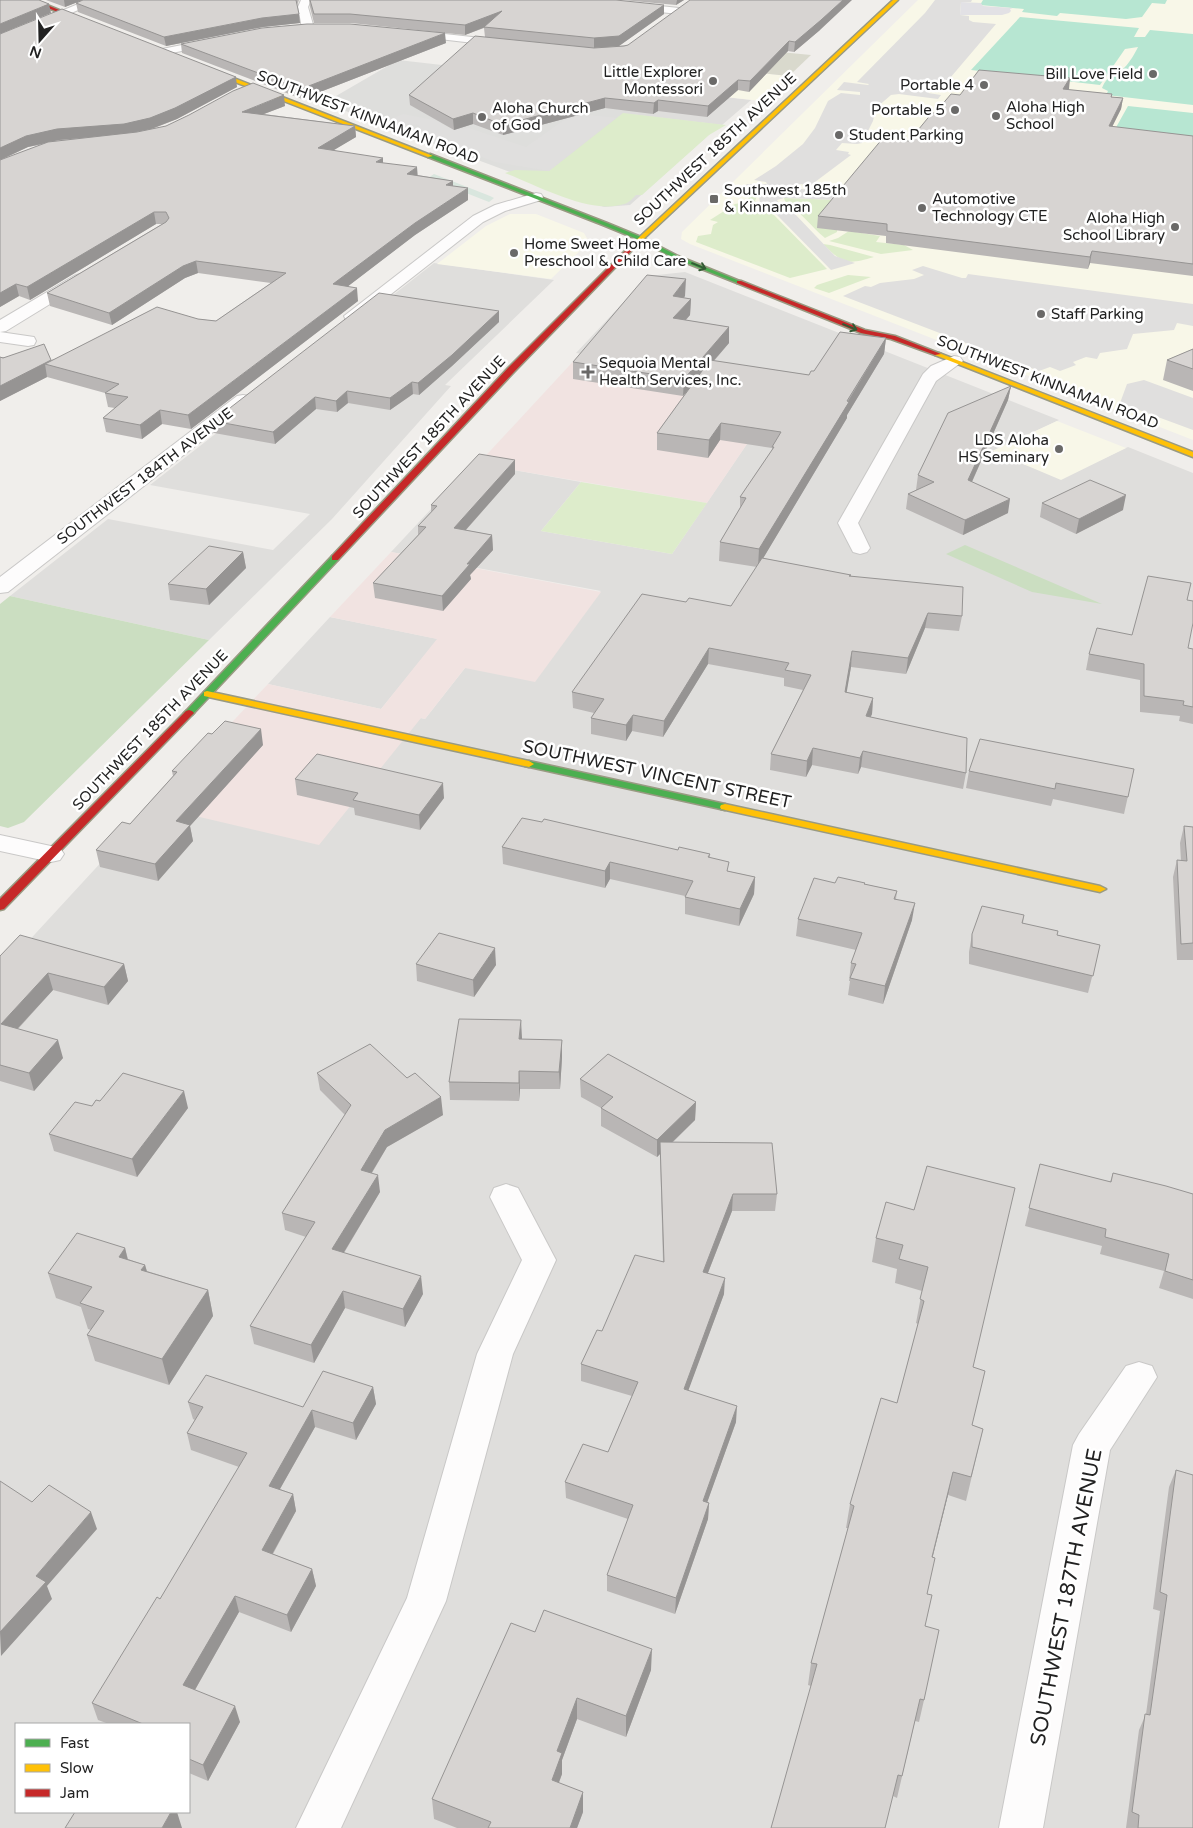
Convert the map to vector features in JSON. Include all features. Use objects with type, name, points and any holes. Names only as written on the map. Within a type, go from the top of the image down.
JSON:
[{"type":"main road","points":[[31,0],[100,27]]},
{"type":"main road","name":"SOUTHWEST 185TH AVENUE","points":[[0,906],[207,694],[511,370],[639,238],[828,65],[893,0]]},
{"type":"main road","name":"SOUTHWEST KINNAMAN ROAD","points":[[157,50],[639,238],[676,257],[863,332],[893,337],[1193,455]]},
{"type":"main road","name":"SOUTHWEST VINCENT STREET","points":[[207,694],[1100,889]]},
{"type":"street","points":[[0,40],[97,0]]},
{"type":"street","points":[[306,0],[303,7],[308,28]]},
{"type":"street","points":[[572,0],[683,8],[663,22]]},
{"type":"street","points":[[394,32],[518,45]]},
{"type":"street","points":[[157,50],[226,39]]},
{"type":"street","points":[[236,93],[252,88]]},
{"type":"street","points":[[336,328],[478,219],[500,208],[536,197]]},
{"type":"street","points":[[0,327],[94,270]]},
{"type":"street","points":[[0,337],[28,342]]},
{"type":"street","points":[[860,548],[848,522],[929,378],[937,370],[954,362]]},
{"type":"street","name":"SOUTHWEST 184TH AVENUE","points":[[0,587],[259,388]]},
{"type":"street","points":[[0,843],[51,854]]},
{"type":"street","points":[[318,1828],[426,1601],[495,1354],[539,1260],[506,1197]]},
{"type":"street","name":"SOUTHWEST 187TH AVENUE","points":[[1021,1828],[1092,1445],[1139,1377]]},
{"type":"shaded area","name":"Aloha High School","points":[[918,0],[1193,0],[1193,440],[681,239],[682,232]]},
{"type":"shaded area","name":"Student Parking","points":[[935,0],[972,0],[971,2],[961,2],[960,15],[969,16],[969,20],[973,22],[996,24],[939,91],[930,91],[928,93],[941,95],[938,99],[899,94],[891,95],[876,108],[873,121],[862,143],[842,143],[836,150],[849,152],[848,154],[851,155],[811,185],[800,184],[795,186],[801,189],[846,193],[840,200],[784,198],[777,200],[780,205],[794,213],[835,256],[855,263],[831,270],[777,215],[760,204],[759,195],[740,192],[747,184],[767,184],[766,182],[754,180],[776,166],[803,144],[815,128],[828,101],[841,93],[860,95],[860,92],[837,90],[844,82],[868,85],[857,82],[925,13]]},
{"type":"shaded area","points":[[961,2],[1013,8],[1010,9],[1009,13],[1002,15],[960,15]]},
{"type":"shaded area","points":[[728,47],[811,55],[789,76],[703,67]]},
{"type":"shaded area","points":[[398,60],[661,90],[631,114],[720,125],[630,205],[604,207],[324,103]]},
{"type":"shaded area","name":"Little Explorer Montessori","points":[[704,67],[789,76],[762,101],[636,87]]},
{"type":"shaded area","points":[[661,90],[751,100],[722,125],[630,114]]},
{"type":"shaded area","points":[[574,113],[616,118],[549,171],[495,162],[412,130],[420,127],[419,125],[405,124],[397,128],[382,123],[403,114],[443,122],[441,123],[447,127],[469,128],[526,147]]},
{"type":"shaded area","points":[[434,174],[494,198],[489,202],[428,178]]},
{"type":"shaded area","name":"Home Sweet Home Preschool & Child Care","points":[[510,214],[536,214],[584,233],[589,242],[551,279],[437,264],[486,226]]},
{"type":"shaded area","points":[[434,263],[554,280],[445,385],[451,386],[332,519],[209,640],[10,596],[108,519],[273,550],[310,514],[150,485]]},
{"type":"shaded area","name":"Staff Parking","points":[[923,266],[962,278],[966,278],[968,274],[1193,304],[1193,326],[1177,323],[1174,330],[1133,334],[1127,349],[1100,353],[1097,359],[1086,357],[1073,362],[1076,365],[1060,371],[1050,367],[1039,371],[843,296],[865,286],[871,287],[880,283],[914,279],[924,275],[912,270]]},
{"type":"shaded area","points":[[685,272],[1059,420],[993,451],[1061,479],[1128,447],[1193,473],[1193,1828],[0,1828],[0,972],[153,806],[421,718],[425,719],[465,668],[601,591],[391,552],[474,463],[581,482],[541,531],[672,554],[787,385],[576,353],[648,276]]},
{"type":"shaded area","points":[[580,354],[787,385],[707,503],[478,464]]},
{"type":"shaded area","points":[[1144,380],[1193,398],[1193,430],[1120,403],[1127,384]]},
{"type":"shaded area","name":"LDS Aloha HS Seminary","points":[[1057,421],[1126,448],[1061,480],[992,451]]},
{"type":"shaded area","points":[[391,552],[601,592],[535,682],[465,668],[425,719],[421,718],[319,845],[153,806],[268,684],[381,709],[437,639],[330,617]]},
{"type":"shaded area","points":[[330,617],[438,639],[381,709],[268,684]]},
{"type":"green space","points":[[983,0],[1167,0],[1165,4],[1152,3],[1142,17],[1126,19],[1060,13],[1057,16],[1022,12],[1024,9],[980,5]]},
{"type":"green space","points":[[1020,17],[1139,28],[1134,37],[1145,37],[1150,30],[1193,34],[1193,105],[1106,95],[1108,91],[1102,88],[1107,79],[1125,67],[1138,47],[1125,49],[1100,85],[971,70]]},
{"type":"green space","points":[[1128,106],[1193,113],[1193,140],[1114,131]]},
{"type":"green space","points":[[623,113],[726,125],[709,135],[642,195],[636,195],[624,204],[610,206],[580,202],[505,173],[515,170],[549,171]]},
{"type":"green space","points":[[751,195],[757,196],[755,201],[772,213],[827,269],[790,278],[696,242],[698,236],[711,234],[713,225],[718,222],[710,220],[735,204],[746,202]]},
{"type":"green space","points":[[784,198],[840,200],[837,232],[825,238],[798,212],[786,204]]},
{"type":"green space","points":[[849,231],[880,236],[876,242],[904,245],[913,250],[881,254],[829,241]]},
{"type":"green space","points":[[823,244],[874,257],[851,262],[846,261],[836,256]]},
{"type":"green space","points":[[848,275],[871,277],[829,293],[814,288],[817,285]]},
{"type":"green space","points":[[581,482],[707,503],[672,554],[541,531]]},
{"type":"green space","points":[[965,545],[1102,604],[1032,592],[946,554]]},
{"type":"green space","points":[[10,596],[209,640],[24,822],[8,828],[0,826],[0,604]]},
{"type":"building","points":[[0,0],[39,0],[49,4],[0,24]]},
{"type":"building","points":[[83,0],[296,0],[299,14],[262,18],[164,37],[76,3]]},
{"type":"building","points":[[310,0],[616,0],[664,5],[619,36],[594,38],[484,27],[502,11],[465,25],[350,14],[314,14]]},
{"type":"building","points":[[690,0],[843,0],[795,42],[789,41],[750,81],[738,80],[708,106],[658,100],[654,103],[605,98],[503,125],[473,113],[453,119],[409,95],[475,36],[594,48],[624,46]]},
{"type":"building","points":[[62,9],[236,77],[175,108],[150,118],[124,124],[57,129],[26,136],[0,148],[0,34]]},
{"type":"building","points":[[307,24],[350,24],[445,33],[301,89],[181,44],[262,28]]},
{"type":"building","points":[[979,70],[1070,78],[1063,89],[1112,94],[1111,97],[1123,98],[1109,126],[1193,136],[1193,264],[1092,251],[1090,257],[887,231],[887,224],[818,216],[883,138],[909,141],[932,113],[935,113],[951,94],[960,95]]},
{"type":"building","points":[[253,83],[284,95],[242,112],[355,126],[318,148],[383,158],[376,162],[417,167],[407,174],[453,181],[446,185],[468,188],[415,223],[333,284],[357,288],[188,415],[160,410],[140,425],[103,418],[128,397],[105,393],[119,384],[45,364],[157,307],[198,319],[216,321],[286,273],[196,261],[183,266],[109,313],[47,293],[166,222],[169,218],[166,212],[154,212],[27,287],[16,284],[0,293],[0,160],[48,142],[137,132],[166,126],[233,91]]},
{"type":"building","points":[[647,275],[686,279],[673,296],[691,299],[673,318],[729,327],[684,379],[573,362]]},
{"type":"building","points":[[379,293],[499,311],[452,355],[418,383],[412,382],[390,398],[347,391],[336,401],[315,397],[273,432],[213,421]]},
{"type":"building","points":[[840,332],[886,338],[759,549],[720,542],[746,498],[740,497],[774,447],[772,447],[781,432],[721,423],[709,440],[657,433],[710,360],[809,375],[811,371],[814,371]]},
{"type":"building","points":[[44,344],[51,360],[0,386],[0,357],[3,358]]},
{"type":"building","points":[[1193,349],[1193,369],[1167,360]]},
{"type":"building","points":[[1011,386],[968,480],[1010,499],[965,520],[908,494],[934,482],[918,475],[948,413]]},
{"type":"building","points":[[479,454],[515,460],[454,528],[492,535],[467,564],[470,564],[442,596],[373,583],[426,527],[418,526],[437,506],[431,505]]},
{"type":"building","points":[[1090,480],[1126,495],[1079,519],[1042,503]]},
{"type":"building","points":[[209,546],[243,552],[206,589],[168,584]]},
{"type":"building","points":[[762,558],[851,575],[849,576],[963,587],[962,616],[928,613],[908,658],[852,651],[845,692],[873,698],[866,716],[967,738],[966,773],[863,751],[860,758],[813,748],[807,761],[771,754],[811,675],[785,670],[789,663],[709,648],[664,721],[633,715],[626,725],[591,718],[604,699],[572,692],[642,594],[686,602],[689,598],[731,606]]},
{"type":"building","points":[[1148,576],[1191,583],[1187,600],[1193,601],[1193,623],[1188,648],[1193,649],[1193,707],[1183,705],[1184,701],[1144,696],[1144,664],[1089,654],[1097,628],[1132,635]]},
{"type":"building","points":[[225,721],[261,729],[176,821],[190,825],[155,864],[96,850],[122,822],[130,824],[177,772],[172,771],[208,733],[212,734]]},
{"type":"building","points":[[980,739],[1134,769],[1128,797],[1056,783],[1055,789],[969,771]]},
{"type":"building","points":[[317,754],[443,783],[419,815],[353,800],[358,793],[295,779]]},
{"type":"building","points":[[522,818],[542,822],[544,819],[678,850],[679,847],[710,854],[708,857],[729,862],[727,871],[755,877],[740,909],[685,897],[693,881],[610,862],[605,871],[502,847]]},
{"type":"building","points":[[1184,826],[1193,827],[1193,943],[1181,944],[1177,860],[1187,861]]},
{"type":"building","points":[[838,877],[897,891],[894,899],[915,903],[885,986],[850,978],[856,964],[851,963],[862,933],[798,919],[814,878],[835,883]]},
{"type":"building","points":[[982,906],[1024,915],[1022,923],[1058,931],[1057,935],[1100,945],[1093,976],[972,947],[972,934]]},
{"type":"building","points":[[439,933],[495,948],[473,980],[416,964]]},
{"type":"building","points":[[20,935],[124,964],[104,987],[48,973],[1,1024],[58,1040],[29,1073],[0,1065],[0,956]]},
{"type":"building","points":[[459,1019],[521,1020],[519,1039],[562,1040],[559,1072],[519,1071],[519,1083],[449,1082]]},
{"type":"building","points":[[370,1044],[407,1078],[415,1073],[441,1097],[385,1130],[361,1170],[378,1175],[332,1249],[421,1276],[403,1309],[343,1291],[311,1345],[250,1326],[315,1222],[282,1213],[351,1105],[317,1073]]},
{"type":"building","points":[[608,1054],[696,1102],[657,1140],[601,1108],[613,1097],[580,1079]]},
{"type":"building","points":[[123,1073],[184,1091],[132,1159],[49,1134],[75,1102],[92,1106],[96,1100],[100,1101]]},
{"type":"building","points":[[660,1142],[772,1143],[777,1194],[733,1194],[703,1272],[725,1278],[684,1389],[737,1406],[703,1501],[709,1503],[676,1598],[607,1575],[633,1505],[565,1482],[583,1444],[608,1452],[638,1382],[581,1364],[597,1330],[602,1331],[635,1255],[664,1262]]},
{"type":"building","points":[[1040,1164],[1111,1182],[1113,1173],[1193,1194],[1193,1280],[1165,1271],[1169,1254],[1105,1237],[1106,1229],[1029,1208]]},
{"type":"building","points":[[927,1166],[1015,1188],[973,1367],[985,1371],[972,1425],[983,1429],[971,1477],[953,1472],[932,1557],[935,1558],[927,1594],[932,1595],[925,1626],[939,1630],[924,1700],[920,1699],[902,1776],[898,1775],[885,1828],[771,1828],[817,1664],[811,1663],[854,1506],[850,1504],[881,1398],[897,1403],[924,1301],[920,1299],[928,1267],[899,1259],[903,1245],[876,1238],[886,1202],[914,1210]]},
{"type":"building","points":[[77,1233],[125,1248],[119,1257],[145,1265],[141,1270],[208,1290],[162,1359],[87,1335],[104,1311],[80,1303],[92,1287],[48,1273]]},
{"type":"building","points":[[323,1371],[373,1387],[353,1423],[312,1410],[269,1486],[293,1494],[262,1550],[312,1569],[287,1615],[235,1596],[183,1685],[235,1706],[203,1765],[190,1759],[190,1723],[141,1723],[92,1703],[157,1597],[160,1599],[247,1453],[187,1433],[203,1407],[188,1402],[206,1375],[303,1407]]},
{"type":"building","points":[[1176,1470],[1193,1475],[1193,1828],[1138,1828],[1139,1815],[1132,1812],[1145,1714],[1150,1715],[1167,1595],[1160,1592]]},
{"type":"building","points":[[0,1481],[32,1502],[49,1485],[91,1512],[36,1576],[46,1582],[0,1632]]},
{"type":"building","points":[[544,1610],[652,1649],[626,1716],[577,1698],[557,1751],[562,1753],[552,1780],[583,1792],[570,1828],[488,1828],[491,1822],[432,1799],[511,1623],[535,1632]]},
{"type":"building","points":[[74,1813],[170,1813],[162,1828],[65,1828]]},
{"type":"traffic: fast","points":[[430,156],[605,224],[639,238],[676,257],[739,282]]},
{"type":"traffic: fast","points":[[189,713],[335,558]]},
{"type":"traffic: fast","points":[[529,764],[725,807]]},
{"type":"traffic: slow","points":[[633,246],[896,0]]},
{"type":"traffic: slow","points":[[201,67],[430,156]]},
{"type":"traffic: slow","points":[[937,354],[1193,455]]},
{"type":"traffic: slow","points":[[207,694],[529,764]]},
{"type":"traffic: slow","points":[[725,807],[1100,889]]},
{"type":"traffic: jam","points":[[31,0],[91,24]]},
{"type":"traffic: jam","points":[[335,558],[511,370],[633,246]]},
{"type":"traffic: jam","points":[[739,282],[863,332],[893,337],[937,354]]},
{"type":"traffic: jam","points":[[0,906],[189,713]]},
{"type":"place","name":"Bill Love Field","points":[[1153,74]]},
{"type":"place","name":"Little Explorer Montessori","points":[[713,81]]},
{"type":"place","name":"Portable 4","points":[[984,85]]},
{"type":"place","name":"Portable 5","points":[[955,110]]},
{"type":"place","name":"Aloha High School","points":[[996,116]]},
{"type":"place","name":"Aloha Church of God","points":[[482,117]]},
{"type":"place","name":"Student Parking","points":[[839,135]]},
{"type":"place","name":"Southwest 185th & Kinnaman","points":[[714,199]]},
{"type":"place","name":"Automotive Technology CTE","points":[[922,208]]},
{"type":"place","name":"Aloha High School Library","points":[[1175,227]]},
{"type":"place","name":"Home Sweet Home Preschool & Child Care","points":[[514,253]]},
{"type":"place","name":"Staff Parking","points":[[1041,314]]},
{"type":"place","name":"Sequoia Mental Health Services, Inc.","points":[[588,372]]},
{"type":"place","name":"LDS Aloha HS Seminary","points":[[1059,449]]}]
